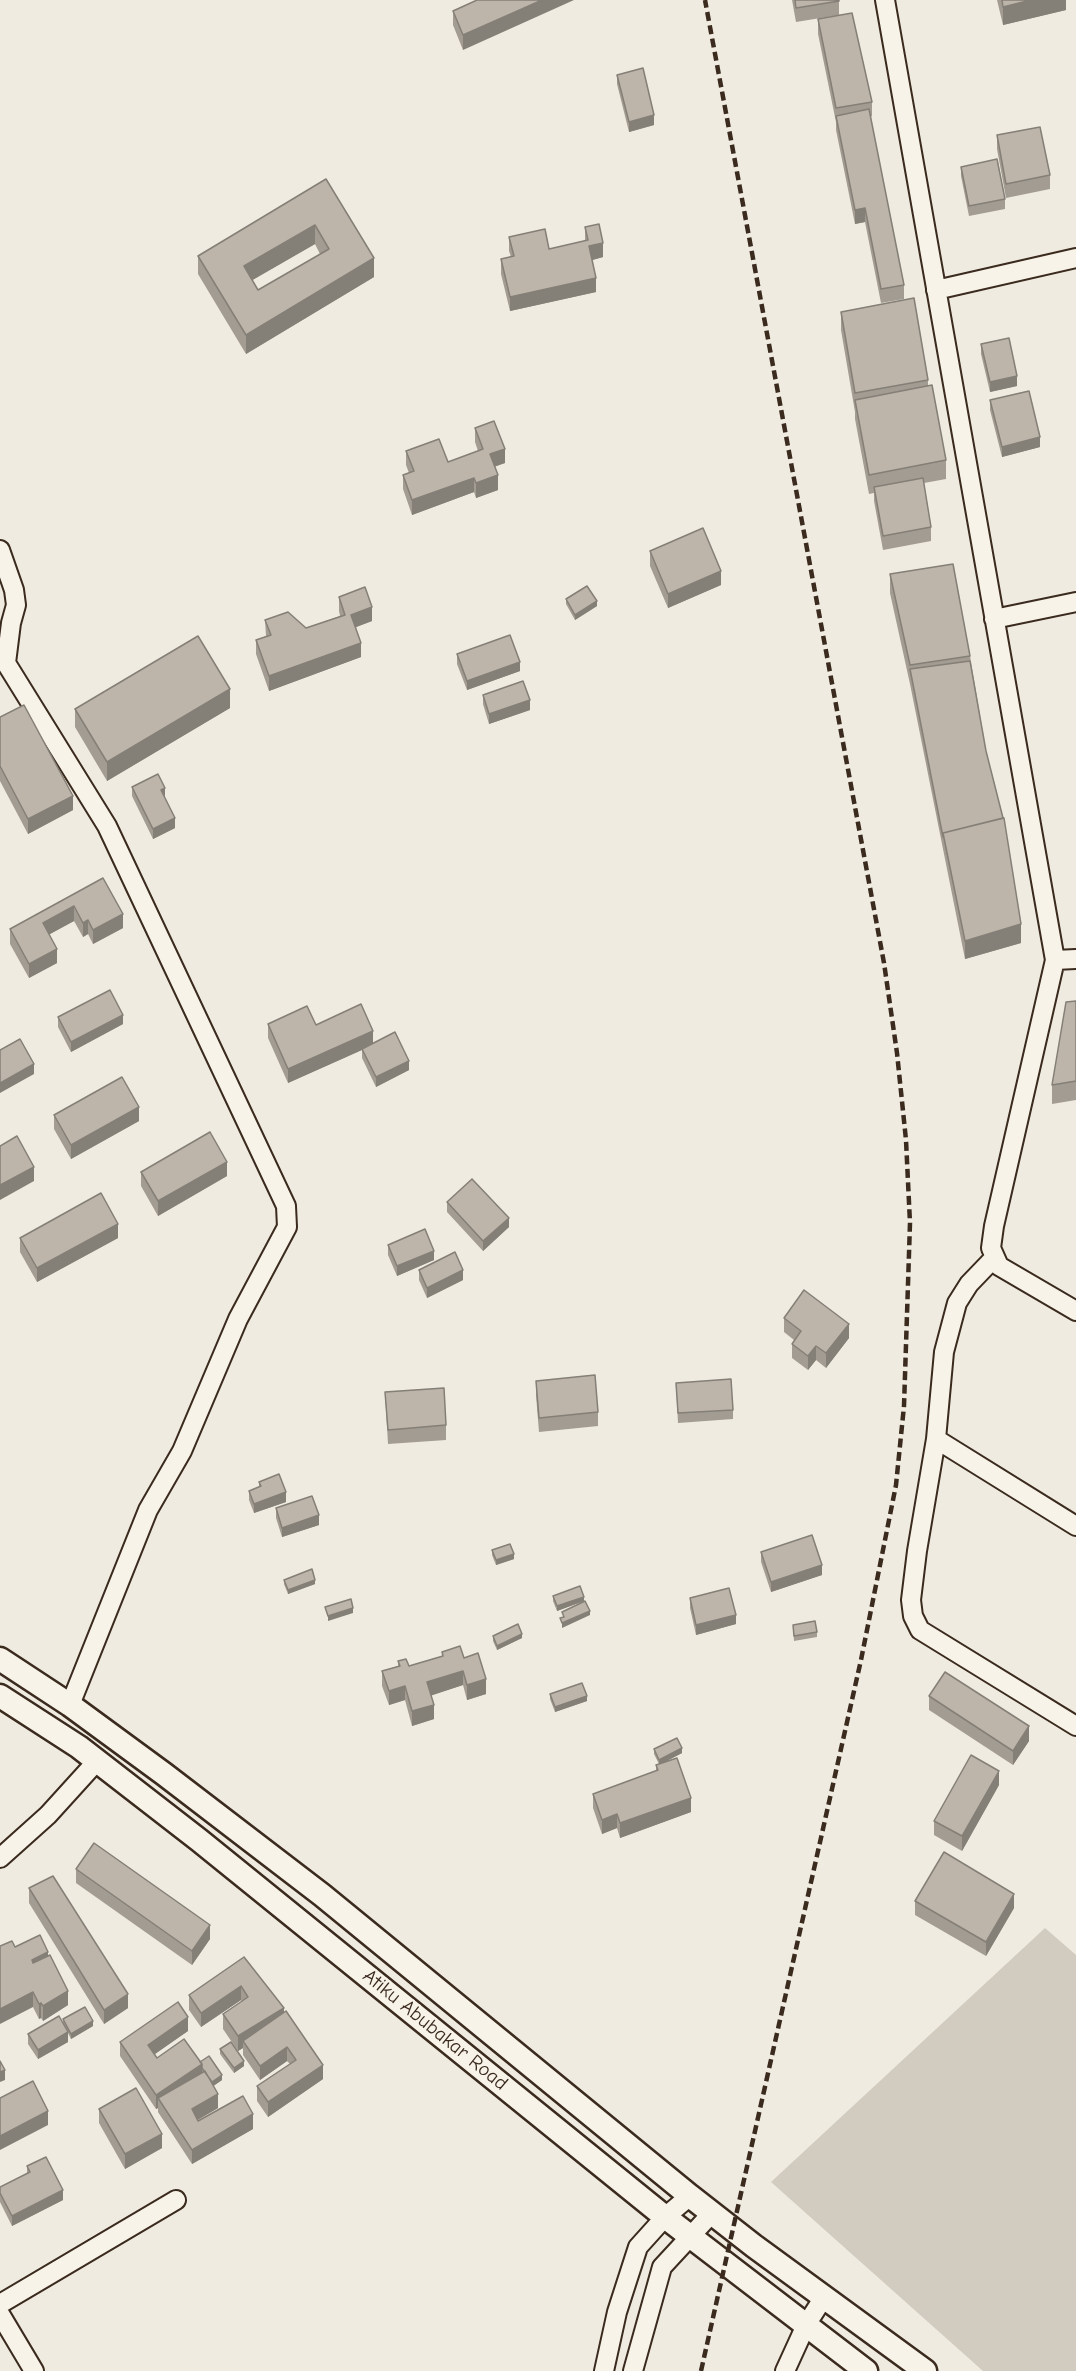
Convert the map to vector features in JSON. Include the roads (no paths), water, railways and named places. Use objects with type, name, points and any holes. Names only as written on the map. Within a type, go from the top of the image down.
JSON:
[{"type":"street","points":[[885,0],[1055,960],[994,1226],[991,1248],[999,1266],[1076,1311]]},
{"type":"street","points":[[936,290],[1076,258]]},
{"type":"street","points":[[0,550],[14,590],[16,605],[11,622],[6,663],[107,826],[286,1206],[287,1227],[238,1319],[182,1451],[148,1510],[70,1705]]},
{"type":"street","points":[[994,619],[1076,602]]},
{"type":"street","points":[[1055,960],[1076,959]]},
{"type":"street","points":[[994,1258],[969,1284],[957,1303],[944,1352],[936,1439],[911,1600],[916,1627],[1076,1726]]},
{"type":"street","points":[[936,1439],[1076,1526]]},
{"type":"street","points":[[0,1659],[70,1705],[322,1895],[690,2196],[925,2371]]},
{"type":"street","name":"Atiku Abubakar Road","points":[[0,1696],[97,1761],[199,1839],[665,2217],[866,2371]]},
{"type":"street","points":[[0,1858],[48,1815],[97,1761]]},
{"type":"street","points":[[604,2371],[616,2312],[638,2247],[665,2217],[690,2196]]},
{"type":"street","points":[[0,2304],[176,2200]]},
{"type":"street","points":[[633,2371],[662,2268],[712,2213]]},
{"type":"street","points":[[785,2371],[806,2325],[824,2297]]},
{"type":"street","points":[[0,2314],[33,2371]]},
{"type":"railway","points":[[701,2371],[861,1660],[896,1485],[904,1406],[910,1223],[906,1140],[884,963],[705,0]]}]
